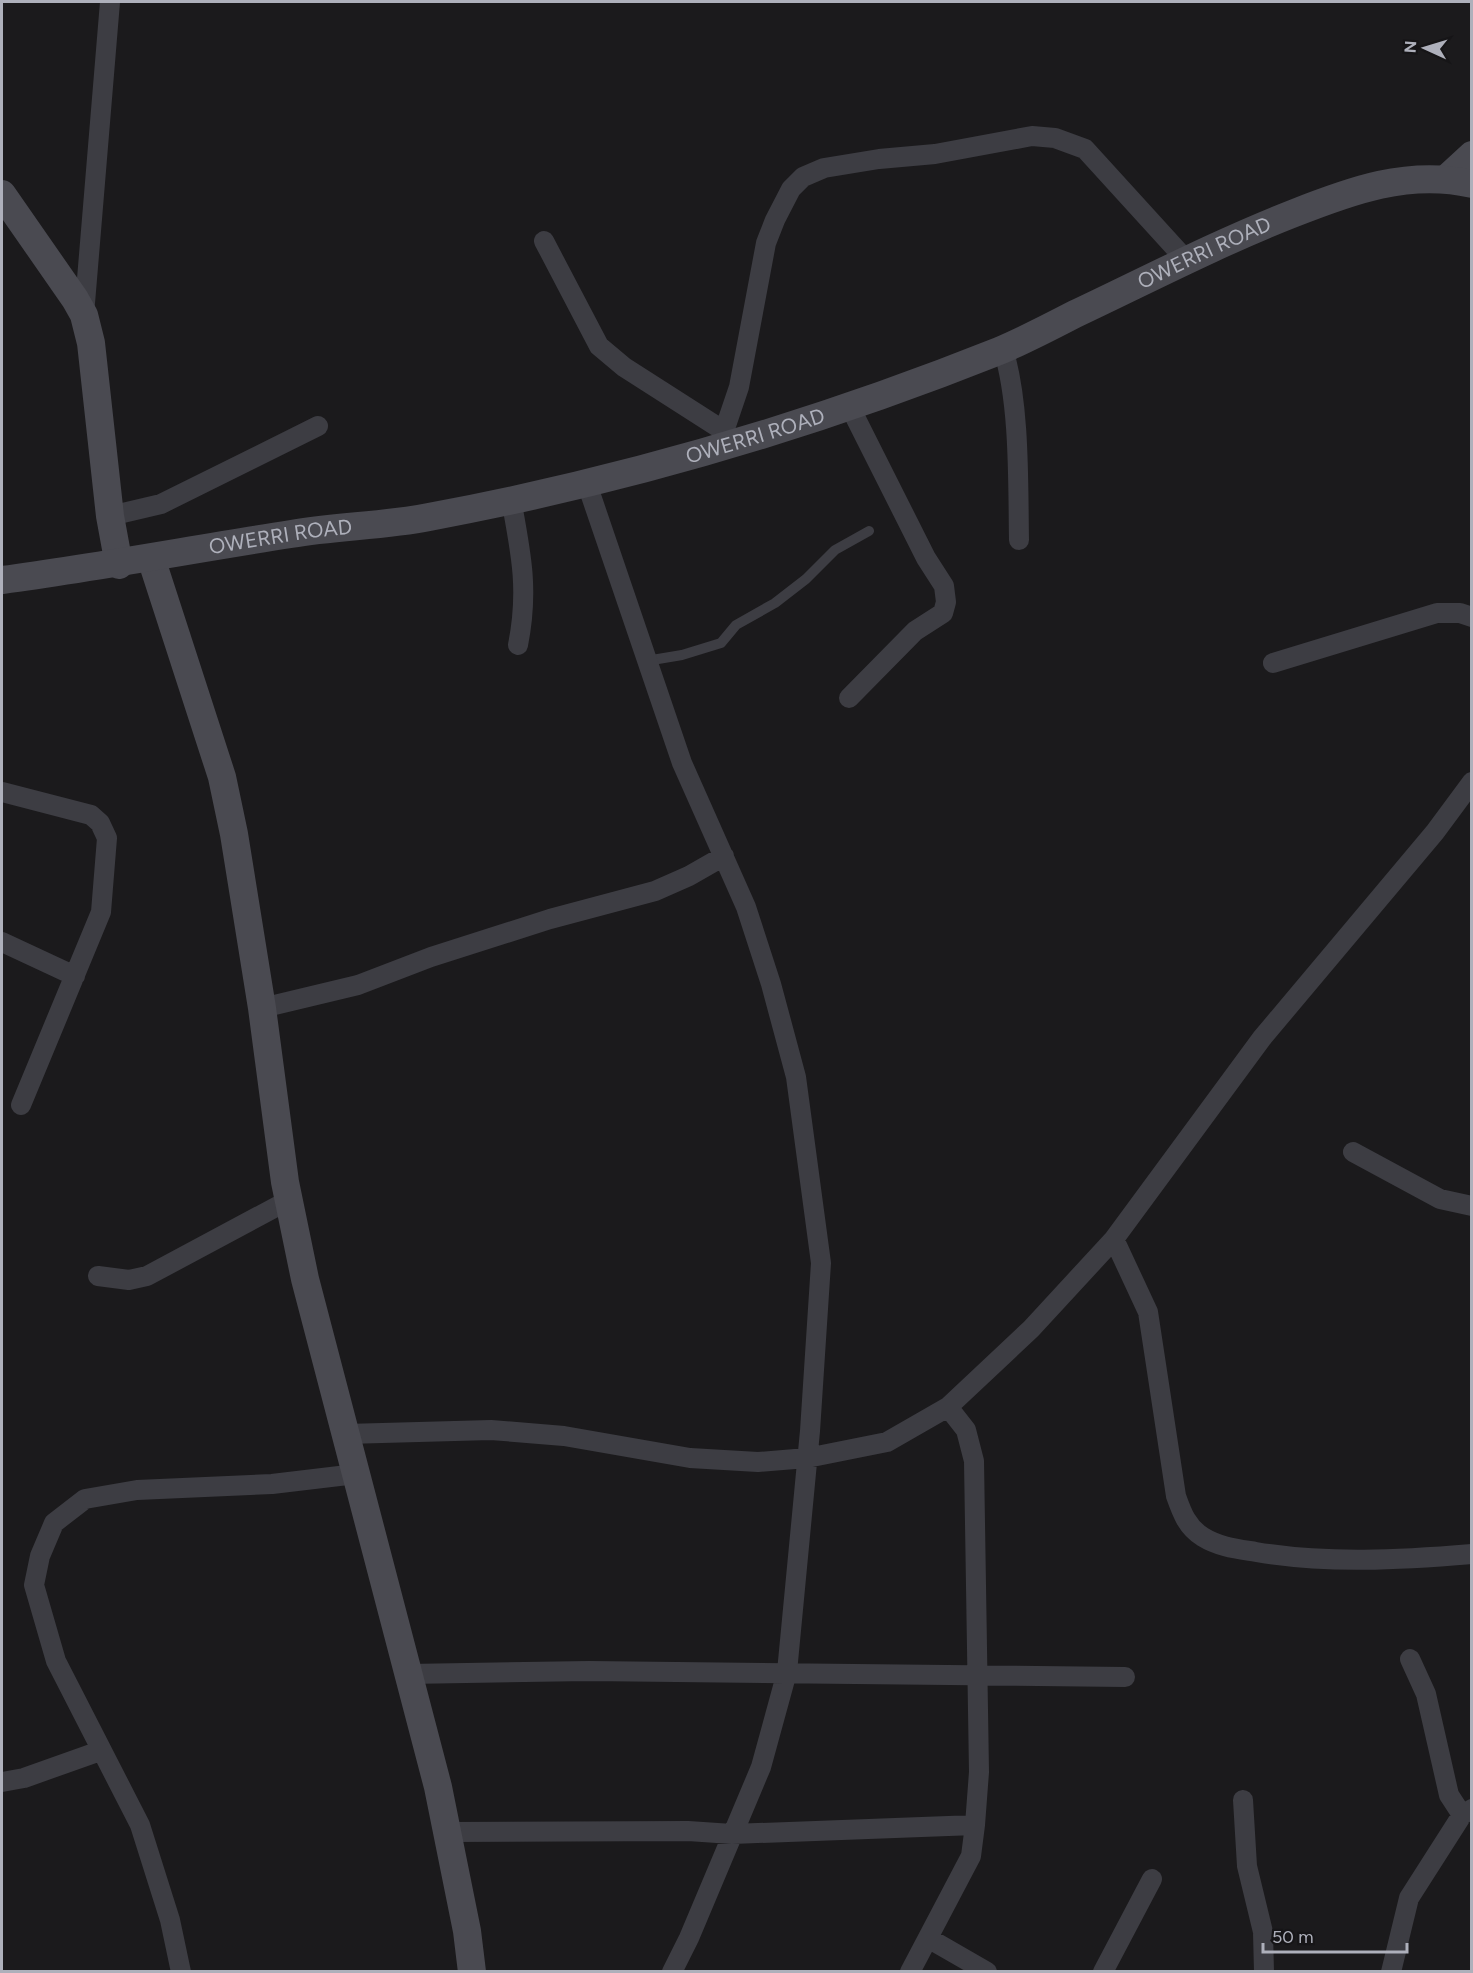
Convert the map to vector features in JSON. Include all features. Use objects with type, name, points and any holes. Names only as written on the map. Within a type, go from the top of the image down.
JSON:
[{"type":"main road","points":[[1460,181],[1472,155]]},
{"type":"main road","name":"OWERRI ROAD","points":[[2,580],[119,564],[296,533],[425,518],[586,481],[721,440],[849,405],[1003,349],[1248,231],[1365,187],[1397,181],[1460,181]]},
{"type":"main road","points":[[2,194],[84,315],[91,343],[110,516],[119,564]]},
{"type":"main road","points":[[151,558],[222,777],[234,834],[262,1008],[289,1200],[305,1279],[448,1832],[472,1971]]},
{"type":"street","points":[[84,315],[110,2]]},
{"type":"street","points":[[544,241],[599,346],[721,440],[740,387],[766,243],[775,220],[797,183],[803,177],[824,168],[879,159],[935,154],[1032,136],[1055,138],[1085,148],[1187,261]]},
{"type":"street","points":[[1003,349],[1011,378],[1018,479],[1019,540]]},
{"type":"street","points":[[849,405],[926,558],[944,586],[946,602],[943,613],[915,631],[849,698]]},
{"type":"street","points":[[110,516],[161,504],[318,426]]},
{"type":"street","points":[[586,481],[682,763],[746,907],[771,984],[796,1077],[821,1263],[807,1458],[787,1672],[761,1767],[689,1938],[672,1971]]},
{"type":"street","points":[[511,499],[524,567],[525,611],[518,645]]},
{"type":"street","points":[[1272,663],[1437,613],[1460,613],[1472,617]]},
{"type":"street","points":[[346,1434],[491,1430],[564,1437],[690,1458],[758,1462],[807,1458],[887,1442],[948,1407],[1031,1329],[1114,1239],[1262,1038],[1434,832],[1472,782]]},
{"type":"street","points":[[2,792],[91,815],[100,822],[107,838],[101,912],[21,1105]]},
{"type":"street","points":[[262,1008],[358,985],[463,946],[655,891],[689,876],[723,856]]},
{"type":"street","points":[[2,942],[75,976]]},
{"type":"street","points":[[1353,1152],[1440,1199],[1472,1206]]},
{"type":"street","points":[[98,1276],[129,1280],[147,1276],[289,1200]]},
{"type":"street","points":[[1114,1239],[1148,1312],[1176,1496],[1186,1522],[1203,1537],[1224,1547],[1299,1559],[1424,1558],[1472,1554]]},
{"type":"street","points":[[909,1971],[971,1856],[980,1772],[974,1461],[966,1430],[948,1407]]},
{"type":"street","points":[[181,1971],[170,1920],[140,1825],[100,1751],[56,1661],[40,1613],[34,1585],[40,1556],[54,1523],[85,1499],[137,1490],[272,1484],[356,1474]]},
{"type":"street","points":[[1391,1971],[1409,1898],[1467,1812],[1449,1795],[1426,1694],[1410,1659]]},
{"type":"street","points":[[408,1674],[589,1671],[1125,1677]]},
{"type":"street","points":[[2,1782],[24,1778],[100,1751]]},
{"type":"street","points":[[1243,1800],[1246,1866],[1263,1932],[1264,1971]]},
{"type":"street","points":[[448,1832],[688,1831],[732,1833],[975,1825]]},
{"type":"street","points":[[1103,1971],[1152,1879]]},
{"type":"street","points":[[928,1938],[987,1971]]},
{"type":"lane","points":[[646,660],[682,656],[721,643],[735,626],[775,603],[806,579],[835,550],[869,531]]}]
